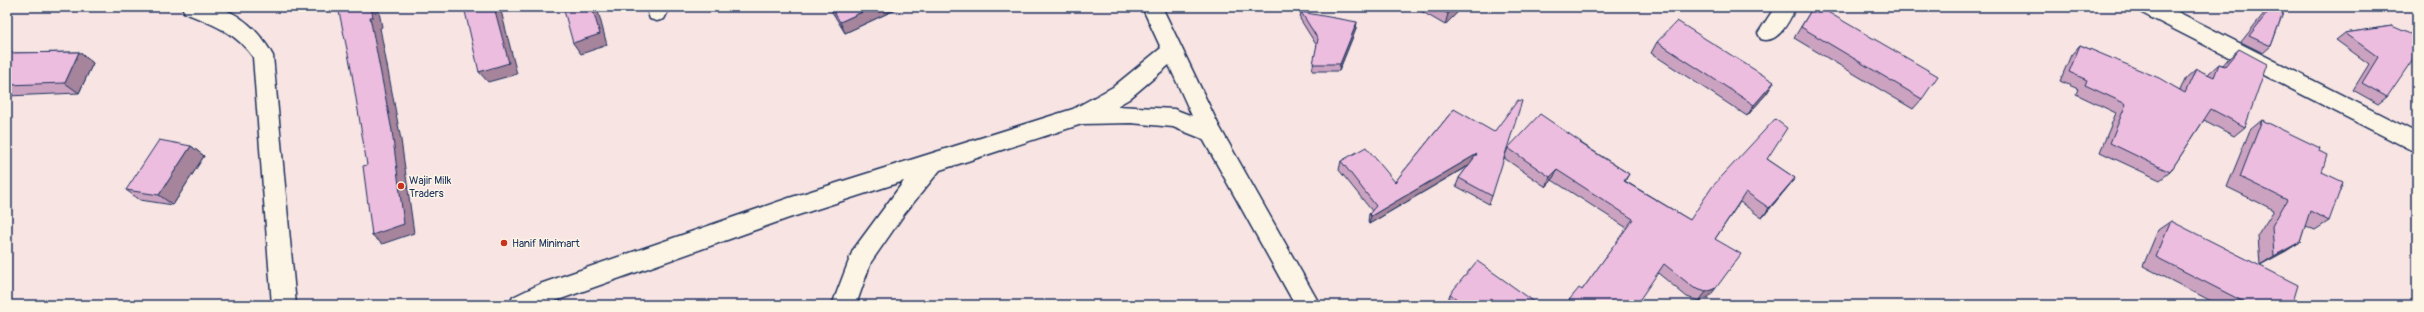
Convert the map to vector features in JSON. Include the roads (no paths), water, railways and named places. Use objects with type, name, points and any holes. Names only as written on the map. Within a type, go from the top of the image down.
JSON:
[{"type":"street","points":[[192,7],[240,27],[253,40],[263,56],[266,76],[284,305]]},
{"type":"street","points":[[1152,7],[1211,132],[1308,305]]},
{"type":"street","points":[[1768,33],[1786,7]]},
{"type":"street","points":[[2149,7],[2417,144]]},
{"type":"street","points":[[521,305],[540,295],[781,210],[1079,116],[1121,93],[1173,50]]},
{"type":"street","points":[[1079,116],[1131,114],[1174,118],[1211,132]]},
{"type":"street","points":[[844,305],[861,258],[897,206],[932,163]]},
{"type":"place","name":"Wajir Milk Traders","points":[[401,186]]},
{"type":"place","name":"Hanif Minimart","points":[[504,243]]}]
